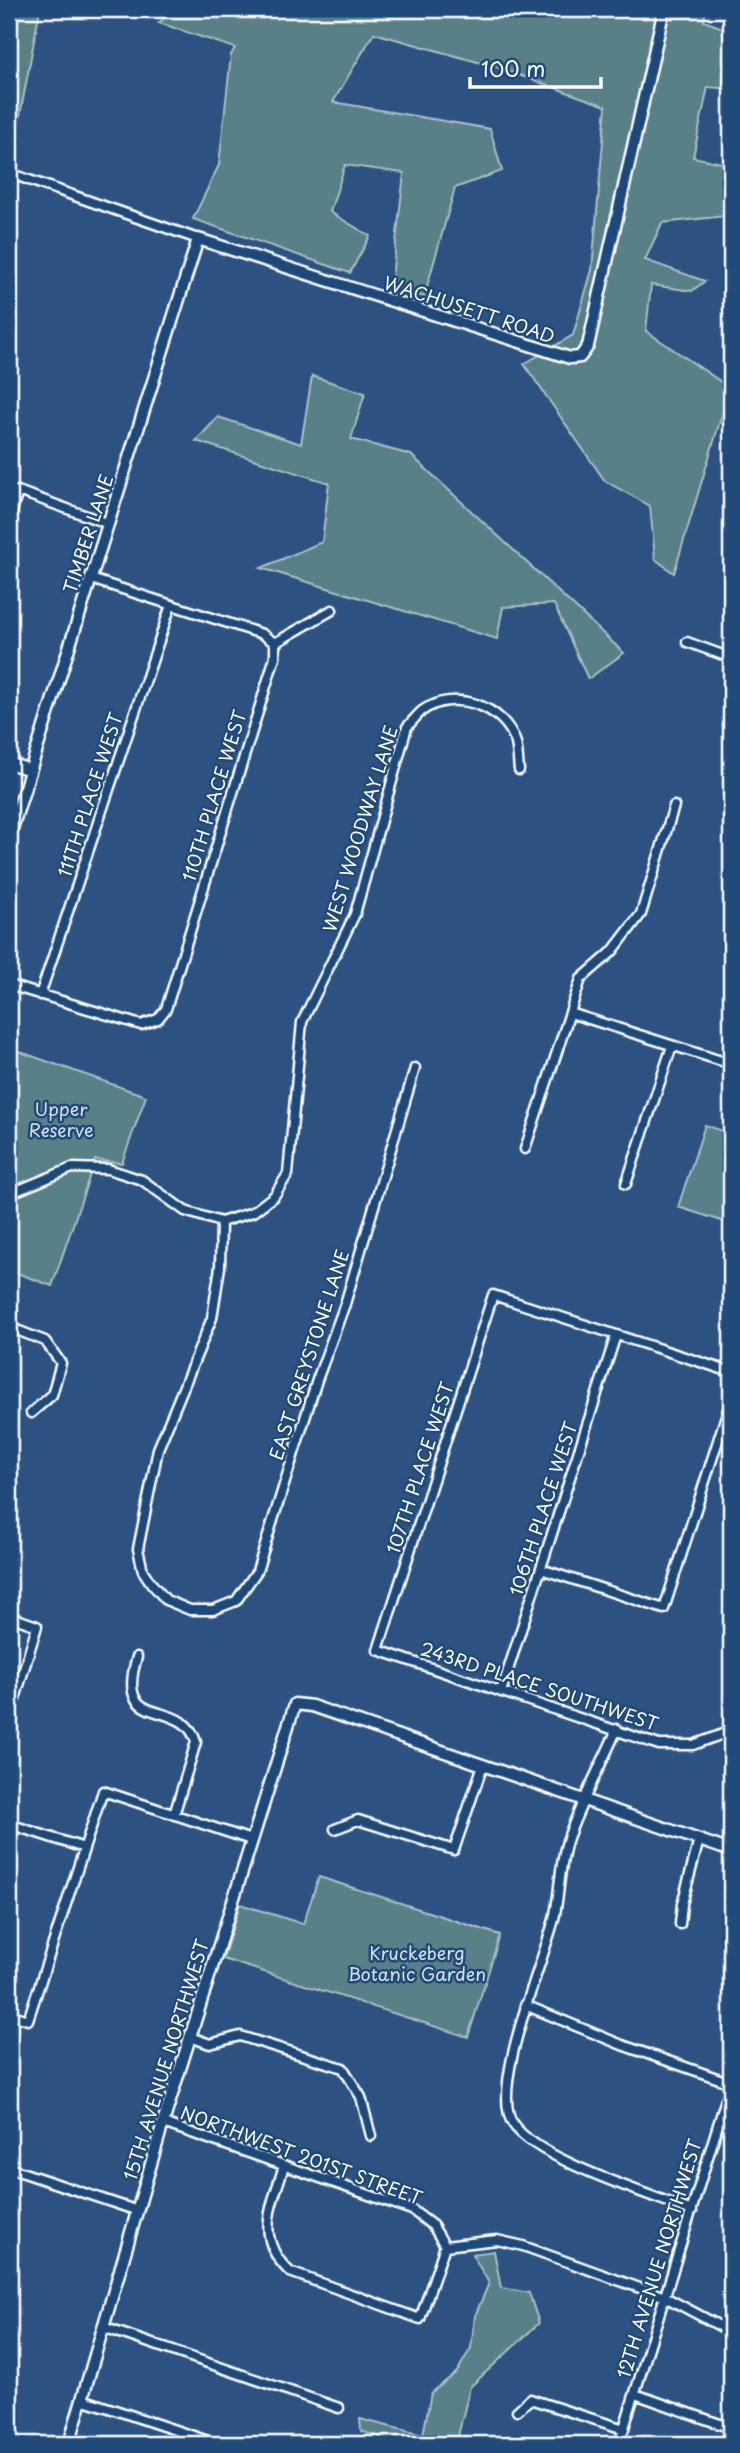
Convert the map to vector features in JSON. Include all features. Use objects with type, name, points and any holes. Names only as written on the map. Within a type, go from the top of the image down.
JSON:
[{"type":"street","name":"WACHUSETT ROAD","points":[[9,173],[198,239],[570,358],[580,357],[588,346],[664,9]]},
{"type":"street","name":"TIMBER LANE","points":[[9,838],[198,239]]},
{"type":"street","points":[[9,522],[18,491],[109,524]]},
{"type":"street","points":[[91,579],[262,634],[275,643],[332,610]]},
{"type":"street","name":"111TH PLACE WEST","points":[[40,995],[171,605]]},
{"type":"street","points":[[687,642],[731,657]]},
{"type":"street","name":"110TH PLACE WEST","points":[[40,995],[141,1026],[158,1018],[170,996],[275,657],[275,643]]},
{"type":"street","name":"WEST WOODWAY LANE","points":[[221,1222],[253,1212],[274,1196],[288,1174],[302,1022],[355,914],[407,727],[423,710],[446,703],[469,702],[490,709],[506,724],[516,742],[519,770]]},
{"type":"street","points":[[9,763],[30,770]]},
{"type":"street","points":[[525,1149],[581,979],[612,952],[641,914],[674,806]]},
{"type":"street","points":[[9,985],[40,995]]},
{"type":"street","points":[[570,1013],[731,1064]]},
{"type":"street","points":[[626,1184],[672,1046]]},
{"type":"street","name":"EAST GREYSTONE LANE","points":[[221,1222],[220,1268],[212,1318],[158,1450],[138,1549],[143,1571],[151,1583],[166,1600],[190,1610],[213,1610],[236,1601],[257,1571],[317,1380],[349,1291],[415,1068]]},
{"type":"street","points":[[9,1194],[72,1168],[108,1169],[142,1180],[185,1212],[221,1222]]},
{"type":"street","name":"107TH PLACE WEST","points":[[378,1650],[493,1295],[616,1335]]},
{"type":"street","points":[[9,1327],[45,1341],[61,1363],[52,1395],[31,1413]]},
{"type":"street","points":[[616,1335],[731,1372]]},
{"type":"street","name":"106TH PLACE WEST","points":[[501,1692],[616,1335]]},
{"type":"street","points":[[541,1569],[664,1609],[731,1400]]},
{"type":"street","points":[[9,1616],[37,1626],[9,1718]]},
{"type":"street","name":"243RD PLACE SOUTHWEST","points":[[378,1650],[659,1745],[693,1745],[731,1731]]},
{"type":"street","points":[[137,1657],[132,1675],[133,1698],[141,1706],[184,1725],[196,1742],[174,1815]]},
{"type":"street","name":"15TH AVENUE NORTHWEST","points":[[69,2444],[163,2123],[295,1704],[312,1706],[483,1765]]},
{"type":"street","points":[[617,1730],[568,1839],[560,1871],[559,1896],[553,1923],[525,2005],[509,2078],[512,2123],[540,2149],[692,2211]]},
{"type":"street","points":[[335,1829],[358,1820],[454,1850],[483,1765],[731,1851]]},
{"type":"street","points":[[9,2014],[28,2020],[103,1791],[251,1840]]},
{"type":"street","points":[[9,1824],[84,1848]]},
{"type":"street","points":[[680,1924],[682,1904],[699,1840]]},
{"type":"street","points":[[525,2005],[622,2045],[731,2083]]},
{"type":"street","points":[[190,2037],[210,2044],[240,2036],[343,2068],[360,2097],[371,2136]]},
{"type":"street","name":"12TH AVENUE NORTHWEST","points":[[620,2444],[731,2083]]},
{"type":"street","name":"NORTHWEST 201ST STREET","points":[[163,2123],[412,2210],[424,2217],[445,2246]]},
{"type":"street","points":[[284,2166],[269,2214],[270,2244],[278,2260],[290,2272],[420,2319],[445,2246],[497,2240],[523,2246],[666,2297],[731,2332]]},
{"type":"street","points":[[9,2168],[138,2211]]},
{"type":"street","points":[[103,2328],[340,2408]]},
{"type":"street","points":[[635,2394],[731,2428]]},
{"type":"street","points":[[82,2399],[217,2444]]},
{"type":"street","points":[[517,2411],[530,2399],[624,2430]]},
{"type":"green space","points":[[9,9],[40,9],[9,174]]},
{"type":"green space","points":[[174,9],[706,9],[704,21],[731,31],[731,89],[708,87],[693,157],[731,165],[725,216],[662,223],[645,260],[705,281],[692,291],[651,285],[646,331],[730,388],[674,573],[655,559],[650,506],[605,481],[524,364],[573,335],[592,270],[606,106],[499,68],[374,33],[333,102],[490,129],[502,171],[455,188],[424,297],[391,286],[404,173],[345,165],[330,212],[370,236],[350,273],[193,219],[219,165],[231,55],[235,48],[159,23]]},
{"type":"green space","points":[[312,376],[365,393],[351,439],[411,455],[624,653],[588,679],[554,604],[503,607],[497,639],[261,568],[322,542],[329,483],[196,441],[218,417],[301,444]]},
{"type":"green space","name":"Upper Reserve","points":[[9,1048],[146,1096],[122,1163],[95,1160],[52,1286],[9,1270]]},
{"type":"green space","points":[[705,1125],[731,1134],[731,1224],[678,1207]]},
{"type":"green space","name":"Kruckeberg Botanic Garden","points":[[319,1877],[500,1935],[468,2037],[223,1959],[240,1904],[303,1924]]},
{"type":"green space","points":[[494,2251],[501,2288],[529,2293],[539,2323],[470,2387],[456,2444],[401,2444],[361,2431],[360,2419],[423,2435],[431,2393],[457,2372],[471,2348],[475,2316],[489,2283],[472,2254]]}]
